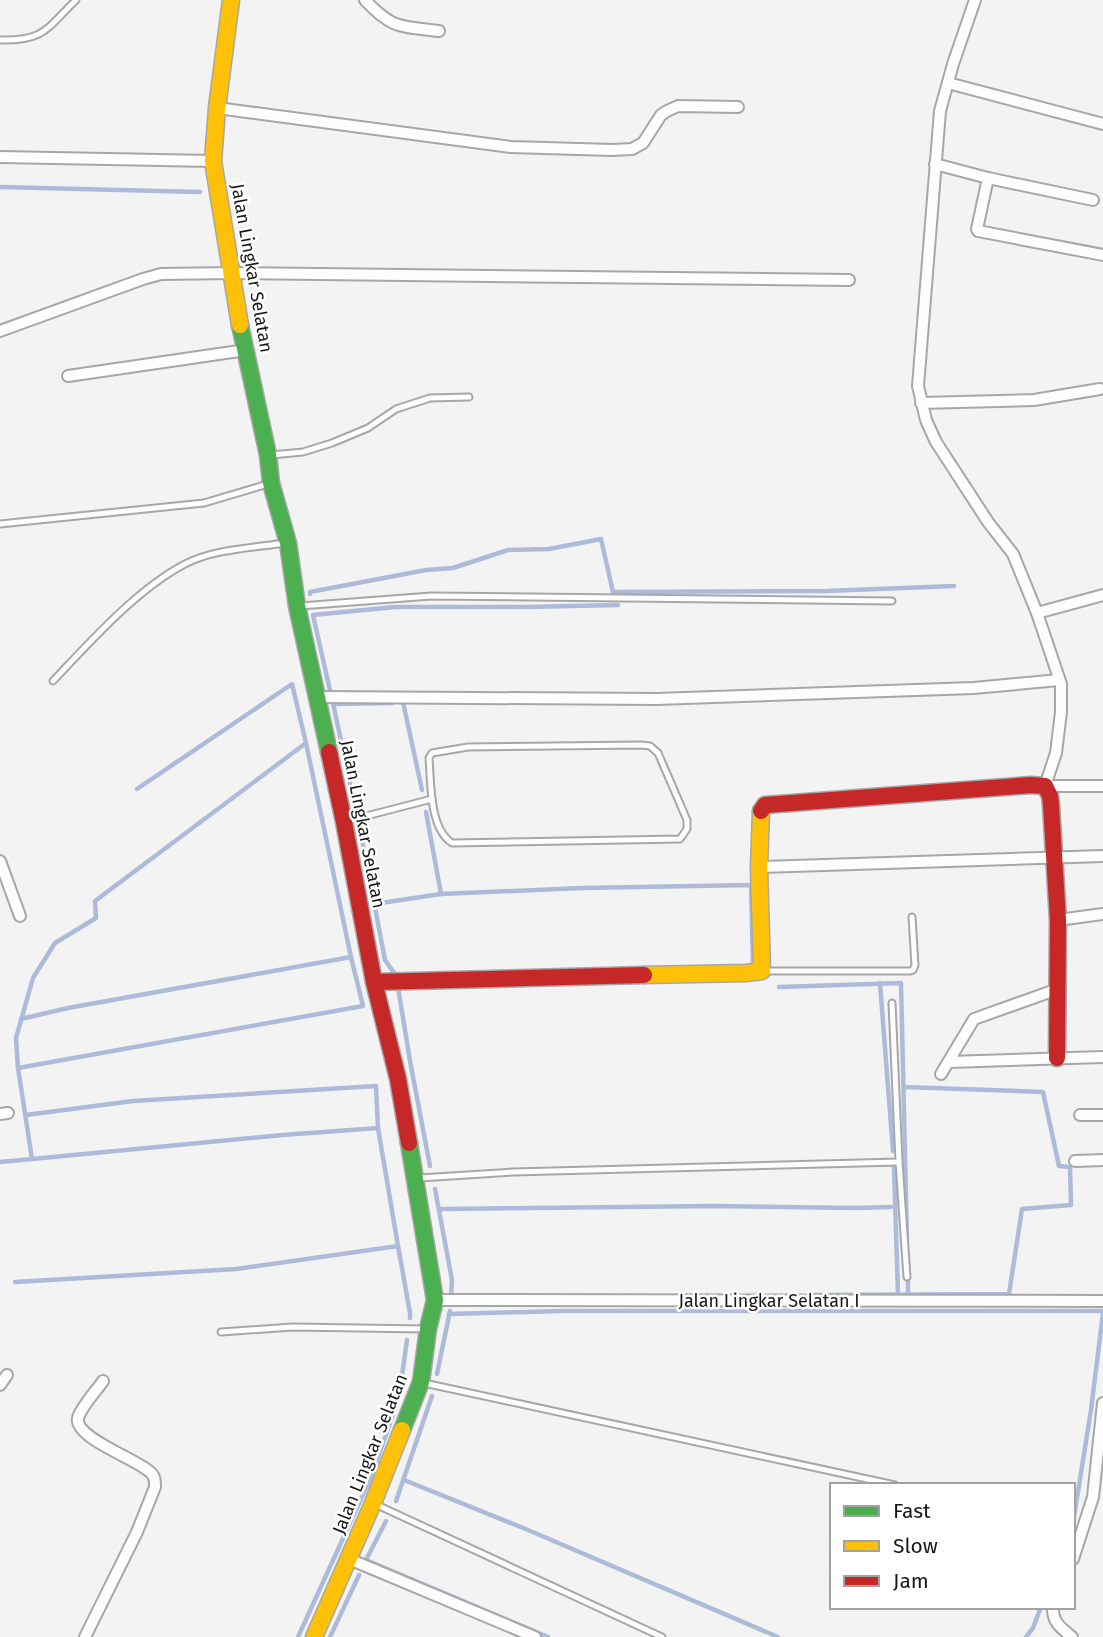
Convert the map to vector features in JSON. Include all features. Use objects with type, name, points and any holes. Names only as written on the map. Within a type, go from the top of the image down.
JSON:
[{"type":"main road","name":"Jalan Lingkar Selatan","points":[[231,0],[213,161],[231,273],[268,455],[271,483],[288,542],[297,606],[344,822],[374,982],[398,1079],[435,1300],[421,1382],[373,1503],[314,1637]]},
{"type":"main road","points":[[374,982],[762,971],[759,867],[760,813],[765,805],[1045,786],[1051,805],[1058,920],[1057,1058]]},
{"type":"street","points":[[365,0],[395,25],[439,31]]},
{"type":"street","points":[[975,0],[940,111],[918,386],[921,404],[936,442],[988,522],[1013,554],[1061,684],[1056,753],[1045,786],[1103,786]]},
{"type":"street","points":[[948,83],[1103,124]]},
{"type":"street","points":[[217,108],[512,147],[612,150],[632,149],[643,143],[661,115],[671,108],[738,107]]},
{"type":"street","points":[[0,157],[213,161]]},
{"type":"street","points":[[935,164],[1093,200]]},
{"type":"street","points":[[988,178],[977,229],[980,232],[1103,255]]},
{"type":"street","points":[[0,331],[161,274],[849,280]]},
{"type":"street","points":[[68,376],[246,351]]},
{"type":"street","points":[[921,404],[1034,400],[1100,389]]},
{"type":"street","points":[[1037,613],[1103,595]]},
{"type":"street","points":[[318,697],[657,699],[974,688],[1059,680]]},
{"type":"street","points":[[759,867],[1103,856]]},
{"type":"street","points":[[0,861],[20,916]]},
{"type":"street","points":[[1058,920],[1103,914]]},
{"type":"street","points":[[942,1074],[974,1019],[1058,989]]},
{"type":"street","points":[[949,1062],[1103,1057]]},
{"type":"street","points":[[1080,1115],[1103,1115]]},
{"type":"street","points":[[1075,1161],[1103,1160]]},
{"type":"street","name":"Jalan Lingkar Selatan I","points":[[435,1300],[1103,1301]]},
{"type":"street","points":[[0,1385],[7,1375]]},
{"type":"street","points":[[85,1637],[136,1532],[156,1482],[150,1471],[81,1429],[78,1419],[81,1412],[103,1381]]},
{"type":"street","points":[[1075,1554],[1098,1498],[1103,1403]]},
{"type":"street","points":[[349,1559],[535,1637]]},
{"type":"street","points":[[1053,1609],[1057,1625],[1072,1637]]},
{"type":"lane","points":[[0,40],[19,40],[43,33],[76,0]]},
{"type":"lane","points":[[268,455],[303,452],[332,443],[368,428],[396,409],[430,398],[469,397]]},
{"type":"lane","points":[[0,524],[204,503],[271,483]]},
{"type":"lane","points":[[53,681],[98,633],[152,586],[186,564],[214,554],[288,542]]},
{"type":"lane","points":[[297,606],[431,596],[892,601]]},
{"type":"lane","points":[[650,746],[658,753],[687,820],[687,829],[680,839],[452,843],[445,838],[438,823],[432,799],[429,758],[432,753],[468,747],[650,746]]},
{"type":"lane","points":[[344,822],[432,799]]},
{"type":"lane","points":[[762,971],[913,970],[912,916]]},
{"type":"lane","points":[[892,1003],[907,1277]]},
{"type":"lane","points":[[414,1178],[513,1172],[899,1162]]},
{"type":"lane","points":[[221,1332],[292,1327],[428,1329]]},
{"type":"lane","points":[[421,1382],[886,1483]]},
{"type":"lane","points":[[373,1503],[662,1637]]},
{"type":"waterway","points":[[0,187],[200,192]]},
{"type":"waterway","points":[[310,594],[426,570],[453,568],[508,550],[549,549],[601,539],[613,592],[826,591],[954,586]]},
{"type":"waterway","points":[[331,695],[313,615],[395,607],[618,605]]},
{"type":"waterway","points":[[137,789],[292,684],[306,743]]},
{"type":"waterway","points":[[403,702],[422,790]]},
{"type":"waterway","points":[[333,703],[355,807]]},
{"type":"waterway","points":[[333,704],[392,703]]},
{"type":"waterway","points":[[15,1282],[236,1269],[398,1246],[378,1128],[32,1159],[16,1038],[33,978],[55,943],[96,918],[95,901],[306,743],[351,957],[68,1008],[21,1019]]},
{"type":"waterway","points":[[426,812],[441,894]]},
{"type":"waterway","points":[[360,829],[385,960],[397,977]]},
{"type":"waterway","points":[[374,904],[441,894],[751,885],[751,968]]},
{"type":"waterway","points":[[18,1068],[363,1006],[351,957]]},
{"type":"waterway","points":[[880,983],[893,1151]]},
{"type":"waterway","points":[[779,987],[901,983],[907,1241]]},
{"type":"waterway","points":[[398,987],[430,1166]]},
{"type":"waterway","points":[[26,1115],[133,1101],[376,1086],[378,1128]]},
{"type":"waterway","points":[[812,1295],[1009,1294],[1022,1209],[1071,1205],[1070,1167],[1059,1166],[1043,1092],[904,1087]]},
{"type":"waterway","points":[[0,1162],[32,1159]]},
{"type":"waterway","points":[[894,1168],[898,1294]]},
{"type":"waterway","points":[[435,1189],[452,1280],[451,1298]]},
{"type":"waterway","points":[[439,1209],[891,1207]]},
{"type":"waterway","points":[[398,1246],[410,1318]]},
{"type":"waterway","points":[[908,1274],[908,1294]]},
{"type":"waterway","points":[[437,1374],[450,1311]]},
{"type":"waterway","points":[[449,1314],[561,1311],[1103,1311]]},
{"type":"waterway","points":[[1075,1510],[1103,1313]]},
{"type":"waterway","points":[[298,1637],[372,1475],[399,1397],[407,1340]]},
{"type":"waterway","points":[[396,1501],[432,1396]]},
{"type":"waterway","points":[[404,1480],[778,1637]]},
{"type":"waterway","points":[[386,1521],[366,1560],[548,1637]]},
{"type":"waterway","points":[[330,1637],[359,1575]]},
{"type":"waterway","points":[[1026,1637],[1033,1628],[1040,1609]]},
{"type":"traffic: fast","points":[[240,325],[268,455],[271,483],[288,543],[297,606],[329,752]]},
{"type":"traffic: fast","points":[[402,1430],[421,1382],[435,1300],[409,1143]]},
{"type":"traffic: slow","points":[[231,0],[213,161],[240,325]]},
{"type":"traffic: slow","points":[[644,975],[762,971],[759,867],[761,811]]},
{"type":"traffic: slow","points":[[314,1637],[402,1430]]},
{"type":"traffic: jam","points":[[329,752],[409,1143]]},
{"type":"traffic: jam","points":[[761,811],[765,805],[1045,786],[1051,805],[1058,920],[1057,1058]]},
{"type":"traffic: jam","points":[[374,982],[644,975]]}]
